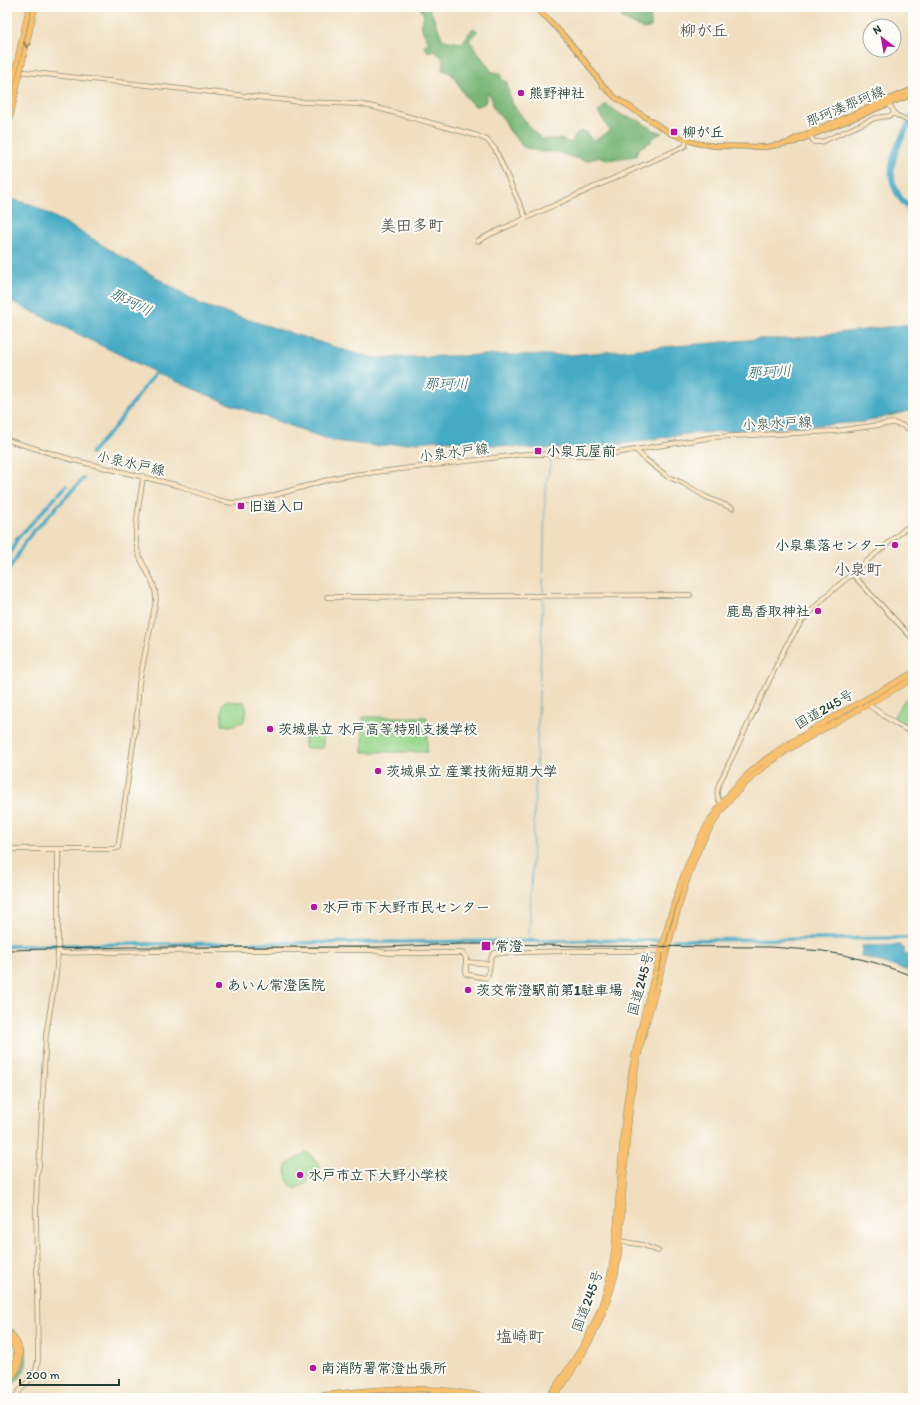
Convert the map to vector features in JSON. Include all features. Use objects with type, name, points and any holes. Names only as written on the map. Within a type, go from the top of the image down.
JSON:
[{"type":"highway","points":[[7,107],[29,7]]},
{"type":"highway","points":[[7,131],[35,7]]},
{"type":"highway","name":"国道245号","points":[[548,1398],[578,1354],[588,1336],[602,1303],[610,1276],[616,1240],[628,1088],[640,1031],[679,886],[688,862],[704,828],[723,805],[753,776],[777,756],[913,673]]},
{"type":"highway","name":"国道245号","points":[[866,702],[913,679]]},
{"type":"highway","name":"国道245号","points":[[554,1398],[582,1356],[597,1327],[606,1305],[614,1276],[620,1241],[628,1131],[634,1082],[644,1031],[684,887],[692,864],[703,840],[723,805]]},
{"type":"highway","points":[[7,1332],[17,1342],[20,1357],[16,1372],[7,1380]]},
{"type":"highway","points":[[7,1336],[14,1343],[17,1356],[14,1369],[7,1376]]},
{"type":"highway","points":[[299,1398],[374,1390],[412,1388],[455,1392],[490,1398]]},
{"type":"highway","points":[[345,1398],[386,1394],[432,1394],[462,1398]]},
{"type":"main road","name":"那珂湊那珂線","points":[[534,7],[566,38],[603,86],[616,98],[670,133],[686,140],[706,145],[769,147],[795,142],[811,137],[913,94]]},
{"type":"main road","name":"那珂湊那珂線","points":[[786,144],[794,138],[913,89]]},
{"type":"street","points":[[7,70],[303,102],[359,104],[380,108],[478,136],[487,140],[495,149],[526,218]]},
{"type":"street","points":[[889,104],[894,113],[913,123]]},
{"type":"street","points":[[811,137],[814,142],[822,142],[875,118],[889,116],[894,113]]},
{"type":"street","points":[[478,241],[685,146],[686,140]]},
{"type":"street","name":"小泉水戸線","points":[[7,440],[73,460],[180,486],[218,500],[239,503],[265,498],[344,476],[525,454],[600,455],[714,437],[836,431],[893,423],[900,424],[913,431]]},
{"type":"street","points":[[636,450],[644,459],[668,477],[683,483],[706,497],[732,508]]},
{"type":"street","points":[[7,849],[118,848],[136,725],[139,683],[156,600],[155,587],[139,554],[136,540],[143,476]]},
{"type":"street","points":[[723,805],[716,793],[719,784],[786,646],[802,620],[811,609],[913,522]]},
{"type":"street","points":[[852,574],[913,639]]},
{"type":"street","points":[[327,597],[690,595]]},
{"type":"street","points":[[866,702],[896,724],[913,733]]},
{"type":"street","points":[[15,1398],[21,1389],[32,1379],[38,1365],[37,1174],[39,1166],[46,1034],[56,975],[58,953],[58,849]]},
{"type":"street","points":[[58,953],[215,950],[370,950],[388,952],[462,953],[466,957],[467,962],[466,974],[485,978],[488,976],[491,958],[494,953],[667,951]]},
{"type":"street","points":[[467,962],[490,964]]},
{"type":"street","points":[[620,1241],[643,1245],[658,1251]]},
{"type":"green space","points":[[420,7],[429,7],[443,40],[462,43],[473,28],[478,31],[469,40],[492,72],[501,73],[501,79],[507,82],[511,102],[535,133],[542,139],[560,139],[571,143],[577,133],[585,131],[593,141],[610,131],[598,112],[606,104],[623,116],[638,120],[662,133],[651,139],[651,142],[638,149],[636,156],[607,160],[600,157],[586,161],[555,152],[541,152],[523,147],[508,129],[505,121],[493,108],[492,99],[488,92],[485,103],[477,107],[472,104],[451,74],[442,70],[443,59],[434,50],[428,52],[424,46],[429,42],[422,30],[422,20],[424,16]]},
{"type":"green space","points":[[627,7],[638,7],[649,11],[651,27],[644,29],[622,19],[621,16]]},
{"type":"green space","points":[[905,699],[913,703],[913,719],[907,728],[892,719]]},
{"type":"green space","points":[[225,701],[244,702],[247,711],[243,722],[230,726],[222,725],[222,705]]},
{"type":"green space","points":[[363,717],[427,717],[427,752],[363,752]]},
{"type":"green space","points":[[305,729],[323,729],[323,748],[305,748]]},
{"type":"green space","points":[[306,1152],[318,1163],[318,1172],[312,1179],[295,1189],[288,1181],[286,1166]]},
{"type":"green space","points":[[7,1326],[18,1335],[23,1342],[27,1356],[25,1370],[16,1382],[7,1389],[7,1384],[20,1371],[24,1356],[20,1341],[7,1329]]},
{"type":"water","name":"那珂川","points":[[7,198],[30,204],[66,223],[202,305],[374,358],[488,355],[569,355],[759,339],[789,339],[913,324],[913,410],[864,422],[685,434],[609,446],[537,449],[439,440],[376,446],[333,441],[229,404],[161,375],[7,299]]},
{"type":"water","points":[[901,945],[902,948],[904,948],[904,955],[908,955],[909,953],[909,955],[912,956],[909,971],[861,956],[862,946]]},
{"type":"waterway","points":[[913,116],[895,153],[892,165],[892,177],[895,188],[902,200],[913,212]]},
{"type":"waterway","points":[[91,453],[114,428],[158,369]]},
{"type":"waterway","points":[[543,593],[545,491],[552,455]]},
{"type":"waterway","points":[[7,574],[23,545],[32,533],[84,478]]},
{"type":"waterway","points":[[59,494],[66,486]]},
{"type":"waterway","points":[[7,560],[17,539],[56,497]]},
{"type":"waterway","points":[[529,941],[543,598]]},
{"type":"waterway","points":[[832,939],[888,938]]},
{"type":"waterway","points":[[889,938],[913,938]]},
{"type":"waterway","points":[[673,940],[829,939]]},
{"type":"waterway","points":[[7,946],[660,940]]},
{"type":"railway","points":[[7,950],[130,947],[385,947],[460,944],[770,947],[823,951],[848,956],[876,963],[913,976]]},
{"type":"place","name":"熊野神社","points":[[521,93]]},
{"type":"place","name":"柳が丘","points":[[674,132]]},
{"type":"place","name":"小泉瓦屋前","points":[[538,451]]},
{"type":"place","name":"旧道入口","points":[[241,506]]},
{"type":"place","name":"小泉集落センター","points":[[895,545]]},
{"type":"place","name":"鹿島香取神社","points":[[818,611]]},
{"type":"place","name":"茨城県立 水戸高等特別支援学校","points":[[270,729]]},
{"type":"place","name":"茨城県立 産業技術短期大学","points":[[378,771]]},
{"type":"place","name":"水戸市下大野市民センター","points":[[314,907]]},
{"type":"place","name":"常澄","points":[[486,946]]},
{"type":"place","name":"あいん常澄医院","points":[[219,985]]},
{"type":"place","name":"茨交常澄駅前第1駐車場","points":[[468,990]]},
{"type":"place","name":"水戸市立下大野小学校","points":[[300,1175]]},
{"type":"place","name":"南消防署常澄出張所","points":[[313,1368]]},
{"type":"district","name":"柳が丘","points":[[704,30]]},
{"type":"district","name":"美田多町","points":[[412,225]]},
{"type":"district","name":"小泉町","points":[[858,569]]},
{"type":"district","name":"塩崎町","points":[[520,1336]]}]
